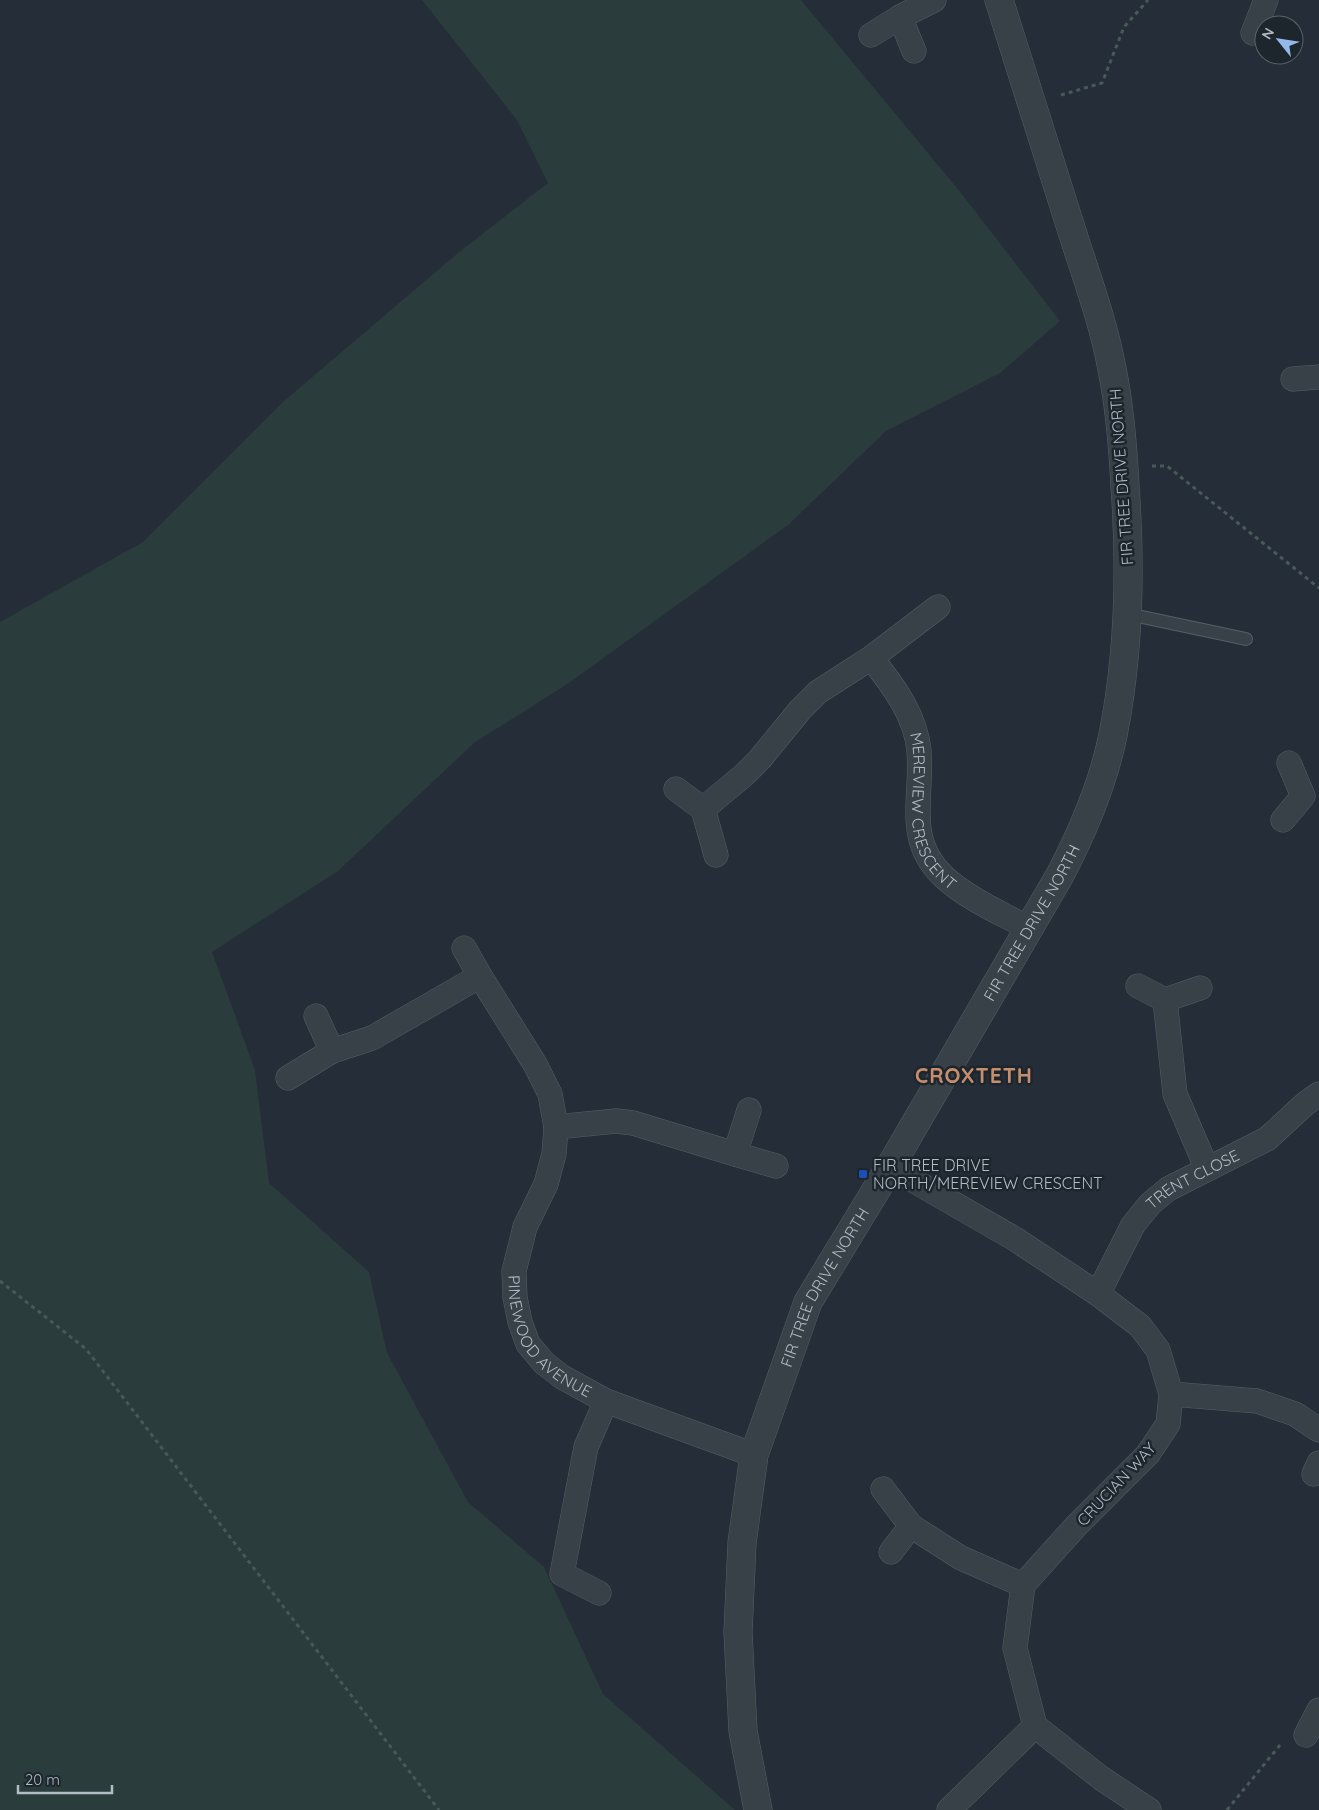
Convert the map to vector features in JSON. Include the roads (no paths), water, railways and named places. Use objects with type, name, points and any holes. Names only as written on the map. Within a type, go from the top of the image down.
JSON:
[{"type":"street","points":[[871,35],[900,17],[934,0]]},
{"type":"street","name":"FIR TREE DRIVE NORTH","points":[[758,1810],[743,1731],[738,1632],[742,1543],[754,1455],[808,1302],[890,1167],[1077,842],[1102,777],[1120,694],[1128,614],[1129,537],[1119,413],[1112,369],[1106,343],[999,0]]},
{"type":"street","points":[[1253,32],[1266,0]]},
{"type":"street","points":[[900,17],[914,51]]},
{"type":"street","points":[[1293,379],[1319,377]]},
{"type":"street","points":[[702,809],[750,770],[800,710],[818,692],[871,658],[938,607]]},
{"type":"street","name":"MEREVIEW CRESCENT","points":[[871,658],[889,680],[903,703],[913,728],[919,750],[917,816],[920,837],[928,857],[943,876],[962,890],[1028,928]]},
{"type":"street","points":[[1283,820],[1311,802],[1289,763]]},
{"type":"street","points":[[676,789],[702,809],[716,854]]},
{"type":"street","name":"PINEWOOD AVENUE","points":[[464,948],[550,1094],[556,1127],[554,1154],[546,1184],[524,1227],[514,1271],[520,1322],[528,1344],[544,1363],[562,1377],[606,1400],[754,1455]]},
{"type":"street","points":[[288,1078],[332,1051],[372,1038],[480,976]]},
{"type":"street","points":[[1138,986],[1165,1000],[1200,988]]},
{"type":"street","points":[[1165,1000],[1175,1094],[1207,1169]]},
{"type":"street","points":[[316,1016],[332,1051]]},
{"type":"street","name":"TRENT CLOSE","points":[[1098,1294],[1133,1225],[1150,1204],[1168,1190],[1267,1139],[1305,1104],[1319,1094]]},
{"type":"street","points":[[735,1154],[749,1110]]},
{"type":"street","points":[[556,1127],[616,1121],[633,1123],[776,1166]]},
{"type":"street","name":"CRUCIAN WAY","points":[[890,1167],[1015,1239],[1098,1294],[1140,1326],[1158,1350],[1171,1394],[1168,1424],[1148,1454],[1077,1525],[1023,1585]]},
{"type":"street","points":[[1171,1394],[1257,1402],[1295,1414],[1319,1430]]},
{"type":"street","points":[[599,1593],[562,1574],[586,1447],[606,1400]]},
{"type":"street","points":[[883,1489],[910,1526],[960,1558],[1023,1585],[1016,1648],[1035,1726],[1101,1778],[1149,1810]]},
{"type":"street","points":[[892,1552],[910,1526]]},
{"type":"street","points":[[1306,1735],[1319,1710]]},
{"type":"street","points":[[949,1810],[1035,1726]]},
{"type":"lane","points":[[1128,614],[1246,639]]},
{"type":"place","name":"FIR TREE DRIVE NORTH/MEREVIEW CRESCENT","points":[[863,1174]]},
{"type":"district","name":"CROXTETH","points":[[974,1075]]}]
